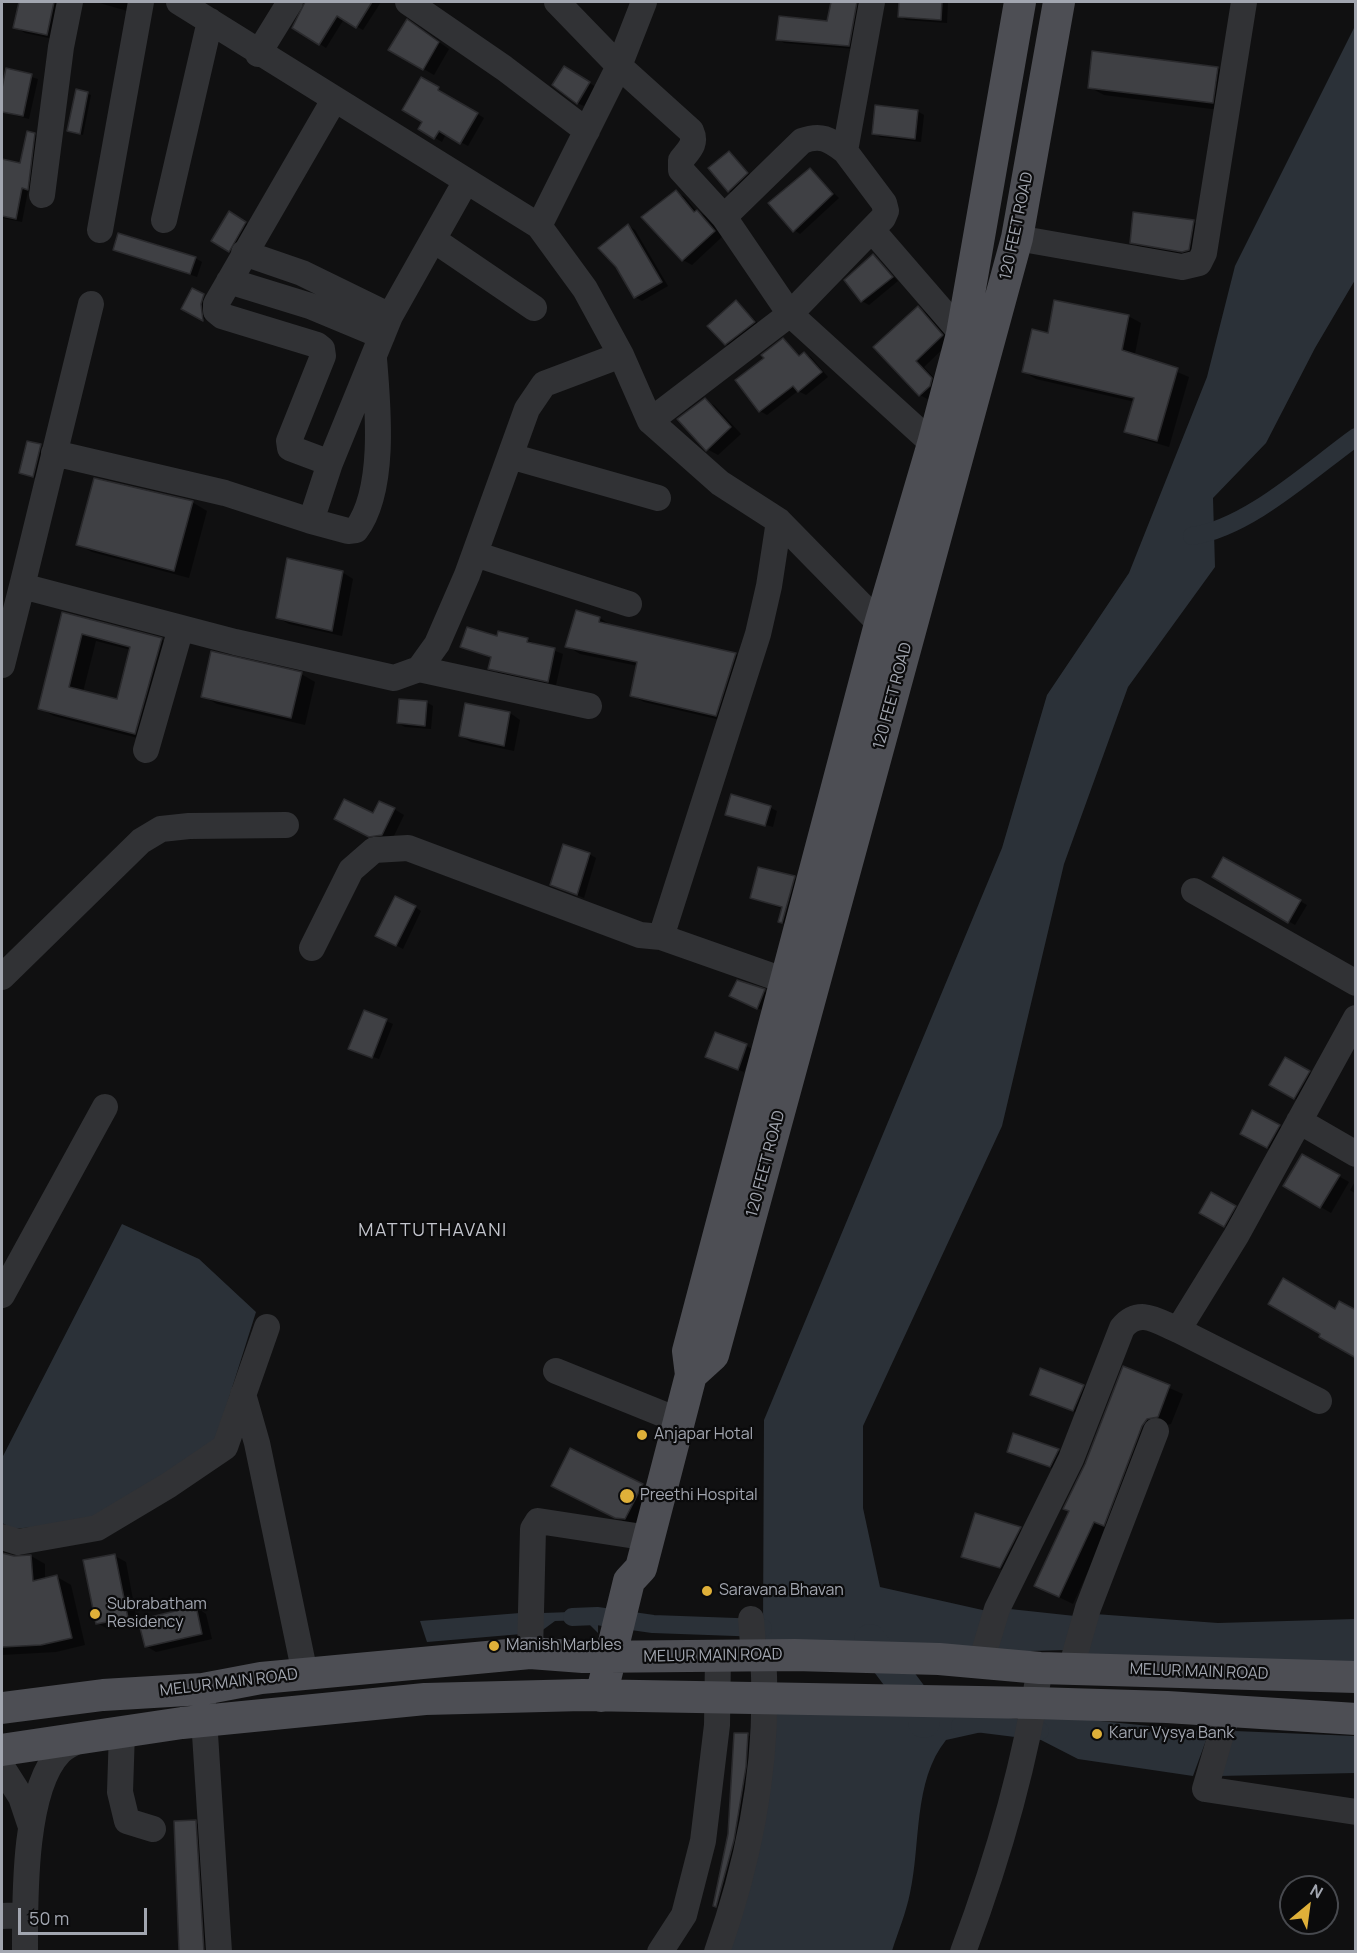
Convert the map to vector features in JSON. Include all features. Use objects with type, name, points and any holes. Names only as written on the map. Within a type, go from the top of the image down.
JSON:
[{"type":"main road","name":"120 FEET ROAD","points":[[615,1696],[631,1616],[629,1581],[641,1568],[691,1375],[688,1351],[880,624],[933,444],[962,334],[1020,2]]},
{"type":"main road","name":"120 FEET ROAD","points":[[691,1375],[713,1355],[1017,238],[1059,2]]},
{"type":"main road","name":"MELUR MAIN ROAD","points":[[2,1708],[103,1695],[203,1689],[304,1674],[531,1634],[623,1657],[718,1657],[756,1652],[939,1659],[982,1657],[1040,1668],[1074,1661],[1356,1677]]},
{"type":"main road","name":"MELUR MAIN ROAD","points":[[2,1750],[86,1736],[202,1721],[425,1700],[719,1696],[953,1701],[1224,1723],[1356,1719]]},
{"type":"street","points":[[42,195],[61,47],[70,2]]},
{"type":"street","points":[[100,230],[141,2]]},
{"type":"street","points":[[179,2],[258,54],[539,226],[585,289],[621,355],[650,421],[720,483],[779,520],[880,624],[908,642]]},
{"type":"street","points":[[258,54],[290,2]]},
{"type":"street","points":[[408,2],[504,68],[587,131]]},
{"type":"street","points":[[557,2],[619,66],[691,131],[695,138],[693,146],[681,160],[681,170],[724,217],[790,314],[933,444]]},
{"type":"street","points":[[539,226],[619,66],[644,2]]},
{"type":"street","points":[[845,151],[872,2]]},
{"type":"street","points":[[1017,238],[1182,267],[1199,263],[1204,253],[1244,2]]},
{"type":"street","points":[[164,220],[210,21]]},
{"type":"street","points":[[330,463],[296,452],[290,448],[289,441],[322,356],[322,349],[317,345],[222,316],[216,311],[216,304],[334,100]]},
{"type":"street","points":[[650,421],[790,314],[872,230],[886,211],[884,203],[845,151],[828,138],[815,137],[802,141],[724,217]]},
{"type":"street","points":[[311,521],[330,463],[382,336],[466,181]]},
{"type":"street","points":[[872,230],[962,334]]},
{"type":"street","points":[[434,240],[534,308]]},
{"type":"street","points":[[244,253],[302,273],[382,336]]},
{"type":"street","points":[[229,281],[310,306],[382,336]]},
{"type":"street","points":[[2,665],[91,304]]},
{"type":"street","points":[[54,453],[225,494],[348,531],[356,530],[363,520],[371,495],[379,432],[382,336]]},
{"type":"street","points":[[419,669],[437,644],[475,554],[527,409],[544,384],[621,355]]},
{"type":"street","points":[[510,456],[658,498]]},
{"type":"street","points":[[661,937],[758,634],[769,586],[779,520]]},
{"type":"street","points":[[475,554],[628,604]]},
{"type":"street","points":[[22,586],[181,628],[394,678],[419,669],[589,706]]},
{"type":"street","points":[[146,750],[181,628]]},
{"type":"street","points":[[2,977],[141,841],[161,829],[189,826],[286,825]]},
{"type":"street","points":[[312,948],[351,870],[374,850],[408,848],[640,934],[661,937],[786,981]]},
{"type":"street","points":[[1194,891],[1356,983]]},
{"type":"street","points":[[1178,1330],[1236,1236],[1352,1032]]},
{"type":"street","points":[[4,1286],[105,1107]]},
{"type":"street","points":[[1299,1122],[1356,1154]]},
{"type":"street","points":[[982,1657],[997,1609],[1071,1459],[1122,1328],[1130,1318],[1143,1315],[1178,1330],[1319,1401]]},
{"type":"street","points":[[2,1537],[18,1542],[97,1528],[148,1498],[225,1447],[267,1327]]},
{"type":"street","points":[[556,1371],[680,1421]]},
{"type":"street","points":[[243,1394],[257,1443],[304,1674]]},
{"type":"street","points":[[1074,1661],[1088,1608],[1156,1431]]},
{"type":"street","points":[[531,1634],[533,1529],[538,1521],[649,1538]]},
{"type":"street","points":[[717,1952],[734,1905],[758,1799],[766,1697],[751,1619]]},
{"type":"street","points":[[660,1952],[684,1915],[703,1841],[719,1696],[718,1657]]},
{"type":"street","points":[[963,1952],[989,1883],[1028,1740],[1040,1668]]},
{"type":"street","points":[[203,1689],[202,1721],[219,1952]]},
{"type":"street","points":[[1224,1723],[1205,1789],[1356,1812]]},
{"type":"street","points":[[122,1731],[120,1792],[127,1821],[153,1829]]},
{"type":"street","points":[[26,1952],[13,1915],[42,1782],[60,1752],[86,1736]]},
{"type":"street","points":[[2,1767],[21,1797],[31,1827]]},
{"type":"shaded area","points":[[1355,26],[1355,280],[1315,348],[1266,443],[1213,498],[1215,567],[1128,687],[1064,864],[1002,1126],[863,1426],[863,1508],[880,1587],[987,1611],[978,1649],[766,1643],[763,1628],[764,1420],[1002,848],[1047,695],[1129,573],[1207,377],[1235,266]]},
{"type":"shaded area","points":[[122,1224],[199,1259],[256,1312],[215,1442],[89,1521],[14,1529],[2,1523],[2,1458]]},
{"type":"shaded area","points":[[1010,1609],[1075,1616],[1066,1650],[995,1652]]},
{"type":"shaded area","points":[[598,1611],[598,1633],[585,1620],[555,1621],[540,1632],[543,1613]]},
{"type":"shaded area","points":[[520,1613],[522,1634],[427,1642],[420,1621]]},
{"type":"shaded area","points":[[1095,1614],[1218,1623],[1355,1619],[1355,1664],[1085,1654]]},
{"type":"shaded area","points":[[806,1710],[982,1717],[982,1732],[946,1740],[935,1756],[928,1774],[923,1794],[910,1893],[892,1951],[724,1952],[774,1714]]},
{"type":"shaded area","points":[[1041,1715],[1209,1732],[1193,1776],[1078,1759],[1041,1740]]},
{"type":"shaded area","points":[[1235,1731],[1355,1736],[1355,1773],[1219,1776]]},
{"type":"building","points":[[19,2],[54,2],[47,35],[13,28]]},
{"type":"building","points":[[305,2],[372,2],[356,28],[337,16],[319,45],[292,28]]},
{"type":"building","points":[[831,2],[857,2],[849,46],[776,40],[779,16],[827,21]]},
{"type":"building","points":[[899,2],[942,2],[941,20],[898,17]]},
{"type":"building","points":[[407,19],[439,42],[423,70],[388,50]]},
{"type":"building","points":[[1092,51],[1218,67],[1213,103],[1088,88]]},
{"type":"building","points":[[564,66],[590,82],[577,104],[552,85]]},
{"type":"building","points":[[6,68],[32,74],[23,116],[2,112],[2,88]]},
{"type":"building","points":[[421,77],[439,87],[438,90],[478,113],[460,144],[439,131],[434,139],[418,129],[422,122],[402,110]]},
{"type":"building","points":[[76,89],[88,92],[80,134],[67,131]]},
{"type":"building","points":[[875,105],[918,110],[915,139],[872,134]]},
{"type":"building","points":[[27,131],[35,133],[28,190],[22,188],[16,219],[2,216],[2,159],[20,163]]},
{"type":"building","points":[[729,151],[748,173],[728,192],[708,168]]},
{"type":"building","points":[[810,168],[833,194],[793,232],[768,203]]},
{"type":"building","points":[[676,190],[694,212],[697,210],[715,231],[682,261],[641,217]]},
{"type":"building","points":[[229,211],[246,222],[229,252],[211,241]]},
{"type":"building","points":[[1133,212],[1194,220],[1189,250],[1182,252],[1130,243]]},
{"type":"building","points":[[628,224],[662,282],[634,298],[616,267],[598,248]]},
{"type":"building","points":[[118,233],[196,257],[190,274],[113,250]]},
{"type":"building","points":[[873,254],[893,277],[861,302],[844,280]]},
{"type":"building","points":[[192,288],[204,294],[201,304],[203,321],[181,309]]},
{"type":"building","points":[[736,300],[755,322],[725,345],[707,326]]},
{"type":"building","points":[[1054,300],[1129,315],[1122,350],[1178,368],[1157,441],[1124,432],[1134,398],[1022,372],[1032,329],[1048,333]]},
{"type":"building","points":[[918,306],[943,335],[916,361],[932,378],[930,386],[919,396],[873,347]]},
{"type":"building","points":[[783,338],[799,356],[804,352],[822,372],[798,392],[793,386],[759,412],[735,380],[764,358],[761,355]]},
{"type":"building","points":[[705,398],[731,427],[706,451],[677,419]]},
{"type":"building","points":[[27,441],[41,444],[33,477],[19,473]]},
{"type":"building","points":[[94,478],[193,501],[174,571],[76,545]]},
{"type":"building","points":[[287,558],[343,571],[332,631],[276,618]]},
{"type":"building","points":[[576,610],[600,617],[599,622],[736,653],[716,716],[630,696],[637,662],[565,647]]},
{"type":"building","points":[[62,612],[162,638],[135,734],[38,709]],"holes":[[[82,634],[130,647],[117,699],[69,687]]]},
{"type":"building","points":[[467,627],[497,636],[498,631],[528,638],[527,642],[555,648],[548,682],[488,669],[491,657],[460,647]]},
{"type":"building","points":[[211,651],[302,672],[291,718],[201,697]]},
{"type":"building","points":[[399,699],[427,701],[425,726],[397,723]]},
{"type":"building","points":[[465,703],[510,712],[504,746],[459,736]]},
{"type":"building","points":[[731,794],[771,806],[765,826],[725,815]]},
{"type":"building","points":[[344,799],[373,813],[379,801],[395,808],[382,835],[369,837],[334,819]]},
{"type":"building","points":[[563,844],[590,853],[577,895],[550,885]]},
{"type":"building","points":[[1223,857],[1301,900],[1288,923],[1212,877]]},
{"type":"building","points":[[758,867],[795,876],[782,923],[778,922],[782,907],[750,898]]},
{"type":"building","points":[[395,896],[416,906],[396,946],[375,936]]},
{"type":"building","points":[[737,980],[765,989],[757,1009],[729,996]]},
{"type":"building","points":[[364,1010],[387,1019],[372,1058],[348,1049]]},
{"type":"building","points":[[715,1032],[747,1044],[738,1070],[705,1057]]},
{"type":"building","points":[[1285,1057],[1310,1071],[1294,1099],[1269,1085]]},
{"type":"building","points":[[1252,1110],[1280,1125],[1267,1148],[1240,1134]]},
{"type":"building","points":[[1302,1154],[1340,1175],[1320,1208],[1283,1186]]},
{"type":"building","points":[[1211,1192],[1236,1206],[1224,1227],[1199,1213]]},
{"type":"building","points":[[1283,1278],[1335,1309],[1339,1301],[1356,1310],[1356,1358],[1268,1304]]},
{"type":"building","points":[[1123,1366],[1170,1385],[1158,1417],[1147,1419],[1142,1426],[1104,1526],[1094,1522],[1059,1597],[1034,1586],[1069,1511],[1063,1509],[1085,1464]]},
{"type":"building","points":[[1040,1368],[1084,1385],[1073,1411],[1030,1395]]},
{"type":"building","points":[[1013,1433],[1059,1449],[1050,1467],[1007,1452]]},
{"type":"building","points":[[570,1448],[643,1484],[625,1519],[615,1518],[551,1486]]},
{"type":"building","points":[[975,1513],[1021,1527],[1000,1568],[961,1557]]},
{"type":"building","points":[[2,1553],[14,1556],[31,1555],[33,1581],[57,1575],[72,1638],[41,1645],[2,1647]]},
{"type":"building","points":[[115,1554],[128,1618],[96,1624],[83,1560]]},
{"type":"building","points":[[196,1606],[202,1634],[145,1647],[138,1620]]},
{"type":"building","points":[[734,1733],[748,1733],[746,1767],[734,1840],[716,1907],[713,1906],[728,1834]]},
{"type":"building","points":[[196,1820],[204,1952],[179,1952],[174,1821]]},
{"type":"waterway","points":[[1192,536],[1213,531],[1256,510],[1356,437]]},
{"type":"waterway","points":[[572,1617],[597,1616],[653,1624],[763,1628]]},
{"type":"waterway","points":[[870,1640],[924,1712],[924,1722]]},
{"type":"waterway","points":[[960,1726],[976,1723],[1040,1731]]},
{"type":"place","name":"Anjapar Hotal","points":[[642,1435]]},
{"type":"place","name":"Preethi Hospital","points":[[627,1496]]},
{"type":"place","name":"Saravana Bhavan","points":[[707,1591]]},
{"type":"place","name":"Subrabatham Residency","points":[[95,1614]]},
{"type":"place","name":"Manish Marbles","points":[[494,1646]]},
{"type":"place","name":"Karur Vysya Bank","points":[[1097,1734]]},
{"type":"district","name":"MATTUTHAVANI","points":[[433,1231]]}]
